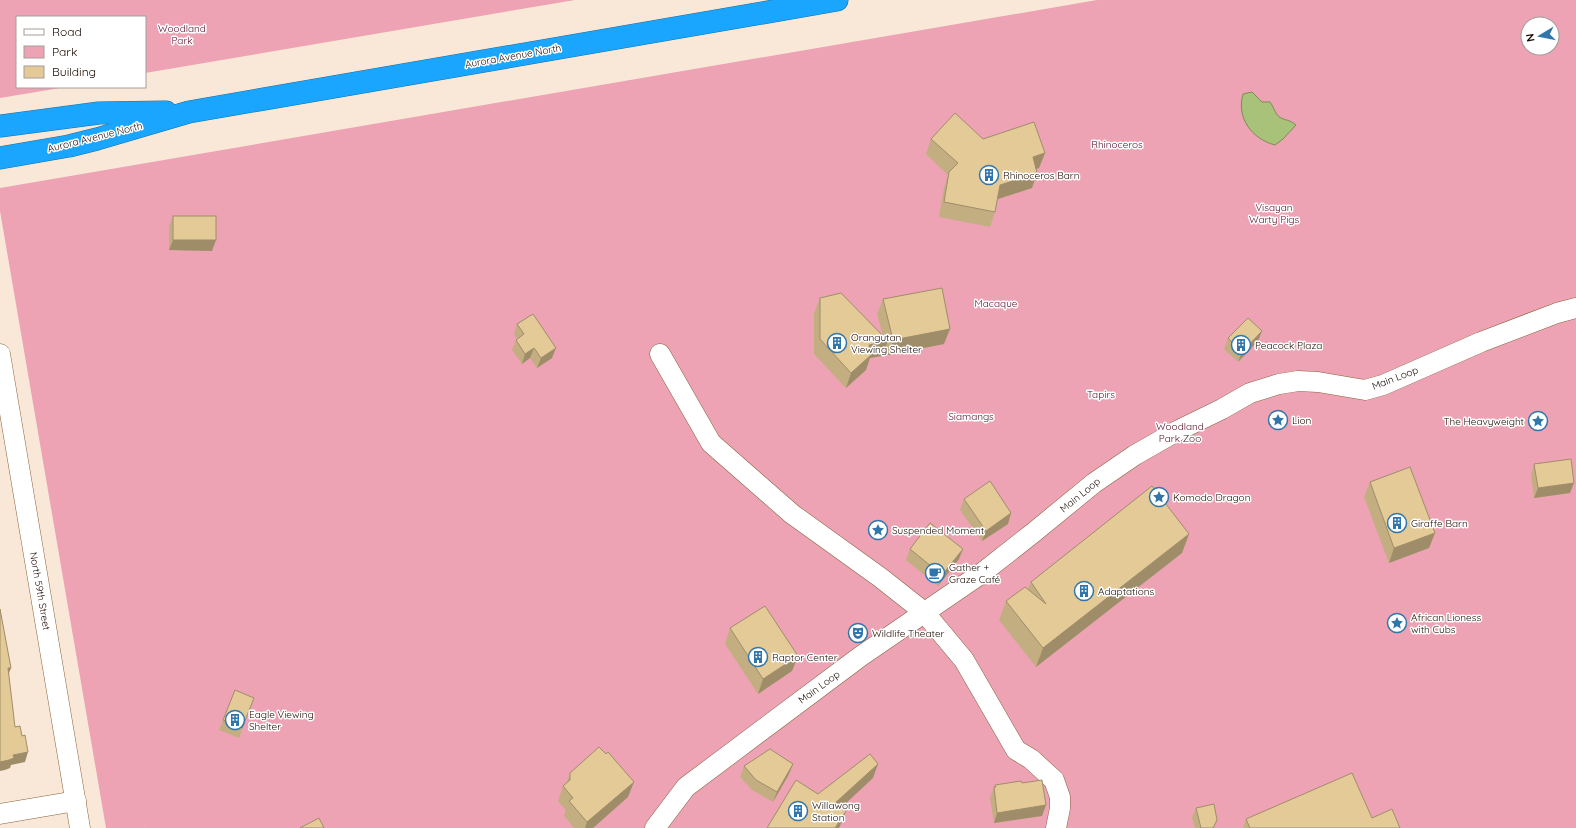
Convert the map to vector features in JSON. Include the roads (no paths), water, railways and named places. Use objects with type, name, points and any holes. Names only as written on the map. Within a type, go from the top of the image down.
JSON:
[{"type":"highway","name":"Aurora Avenue North","points":[[0,158],[69,146],[189,112],[837,0]]},
{"type":"highway","name":"Aurora Avenue North","points":[[0,126],[99,113],[189,112]]},
{"type":"street","name":"Main Loop","points":[[656,828],[686,786],[788,709],[924,612],[982,573],[1100,478],[1135,455],[1177,431],[1222,409],[1250,393],[1279,384],[1298,381],[1318,382],[1365,390],[1383,384],[1481,342],[1557,313],[1576,308]]},
{"type":"street","name":"North 59th Street","points":[[0,354],[8,452],[80,828]]},
{"type":"street","points":[[660,354],[711,443],[792,514],[881,578],[924,612],[964,660],[1016,750],[1030,759],[1054,780],[1060,797],[1060,808],[1056,828]]},
{"type":"street","points":[[0,814],[76,801]]},
{"type":"place","name":"Rhinoceros Barn","points":[[989,175]]},
{"type":"place","name":"Orangutan Viewing Shelter","points":[[837,343]]},
{"type":"place","name":"Peacock Plaza","points":[[1241,345]]},
{"type":"place","name":"Lion","points":[[1278,420]]},
{"type":"place","name":"The Heavyweight","points":[[1538,421]]},
{"type":"place","name":"Komodo Dragon","points":[[1159,497]]},
{"type":"place","name":"Giraffe Barn","points":[[1397,523]]},
{"type":"place","name":"Suspended Moment","points":[[878,530]]},
{"type":"place","name":"Gather + Graze Café","points":[[935,573]]},
{"type":"place","name":"Adaptations","points":[[1084,591]]},
{"type":"place","name":"African Lioness with Cubs","points":[[1397,623]]},
{"type":"place","name":"Wildlife Theater","points":[[858,633]]},
{"type":"place","name":"Raptor Center","points":[[758,657]]},
{"type":"place","name":"Eagle Viewing Shelter","points":[[235,720]]},
{"type":"place","name":"Willawong Station","points":[[798,811]]},
{"type":"park label","name":"Woodland Park","points":[[182,34]]},
{"type":"park label","name":"Rhinoceros","points":[[1117,144]]},
{"type":"park label","name":"Visayan Warty Pigs","points":[[1274,212]]},
{"type":"park label","name":"Macaque","points":[[996,303]]},
{"type":"park label","name":"Tapirs","points":[[1101,394]]},
{"type":"park label","name":"Siamangs","points":[[971,416]]},
{"type":"park label","name":"Woodland Park Zoo","points":[[1180,432]]}]
